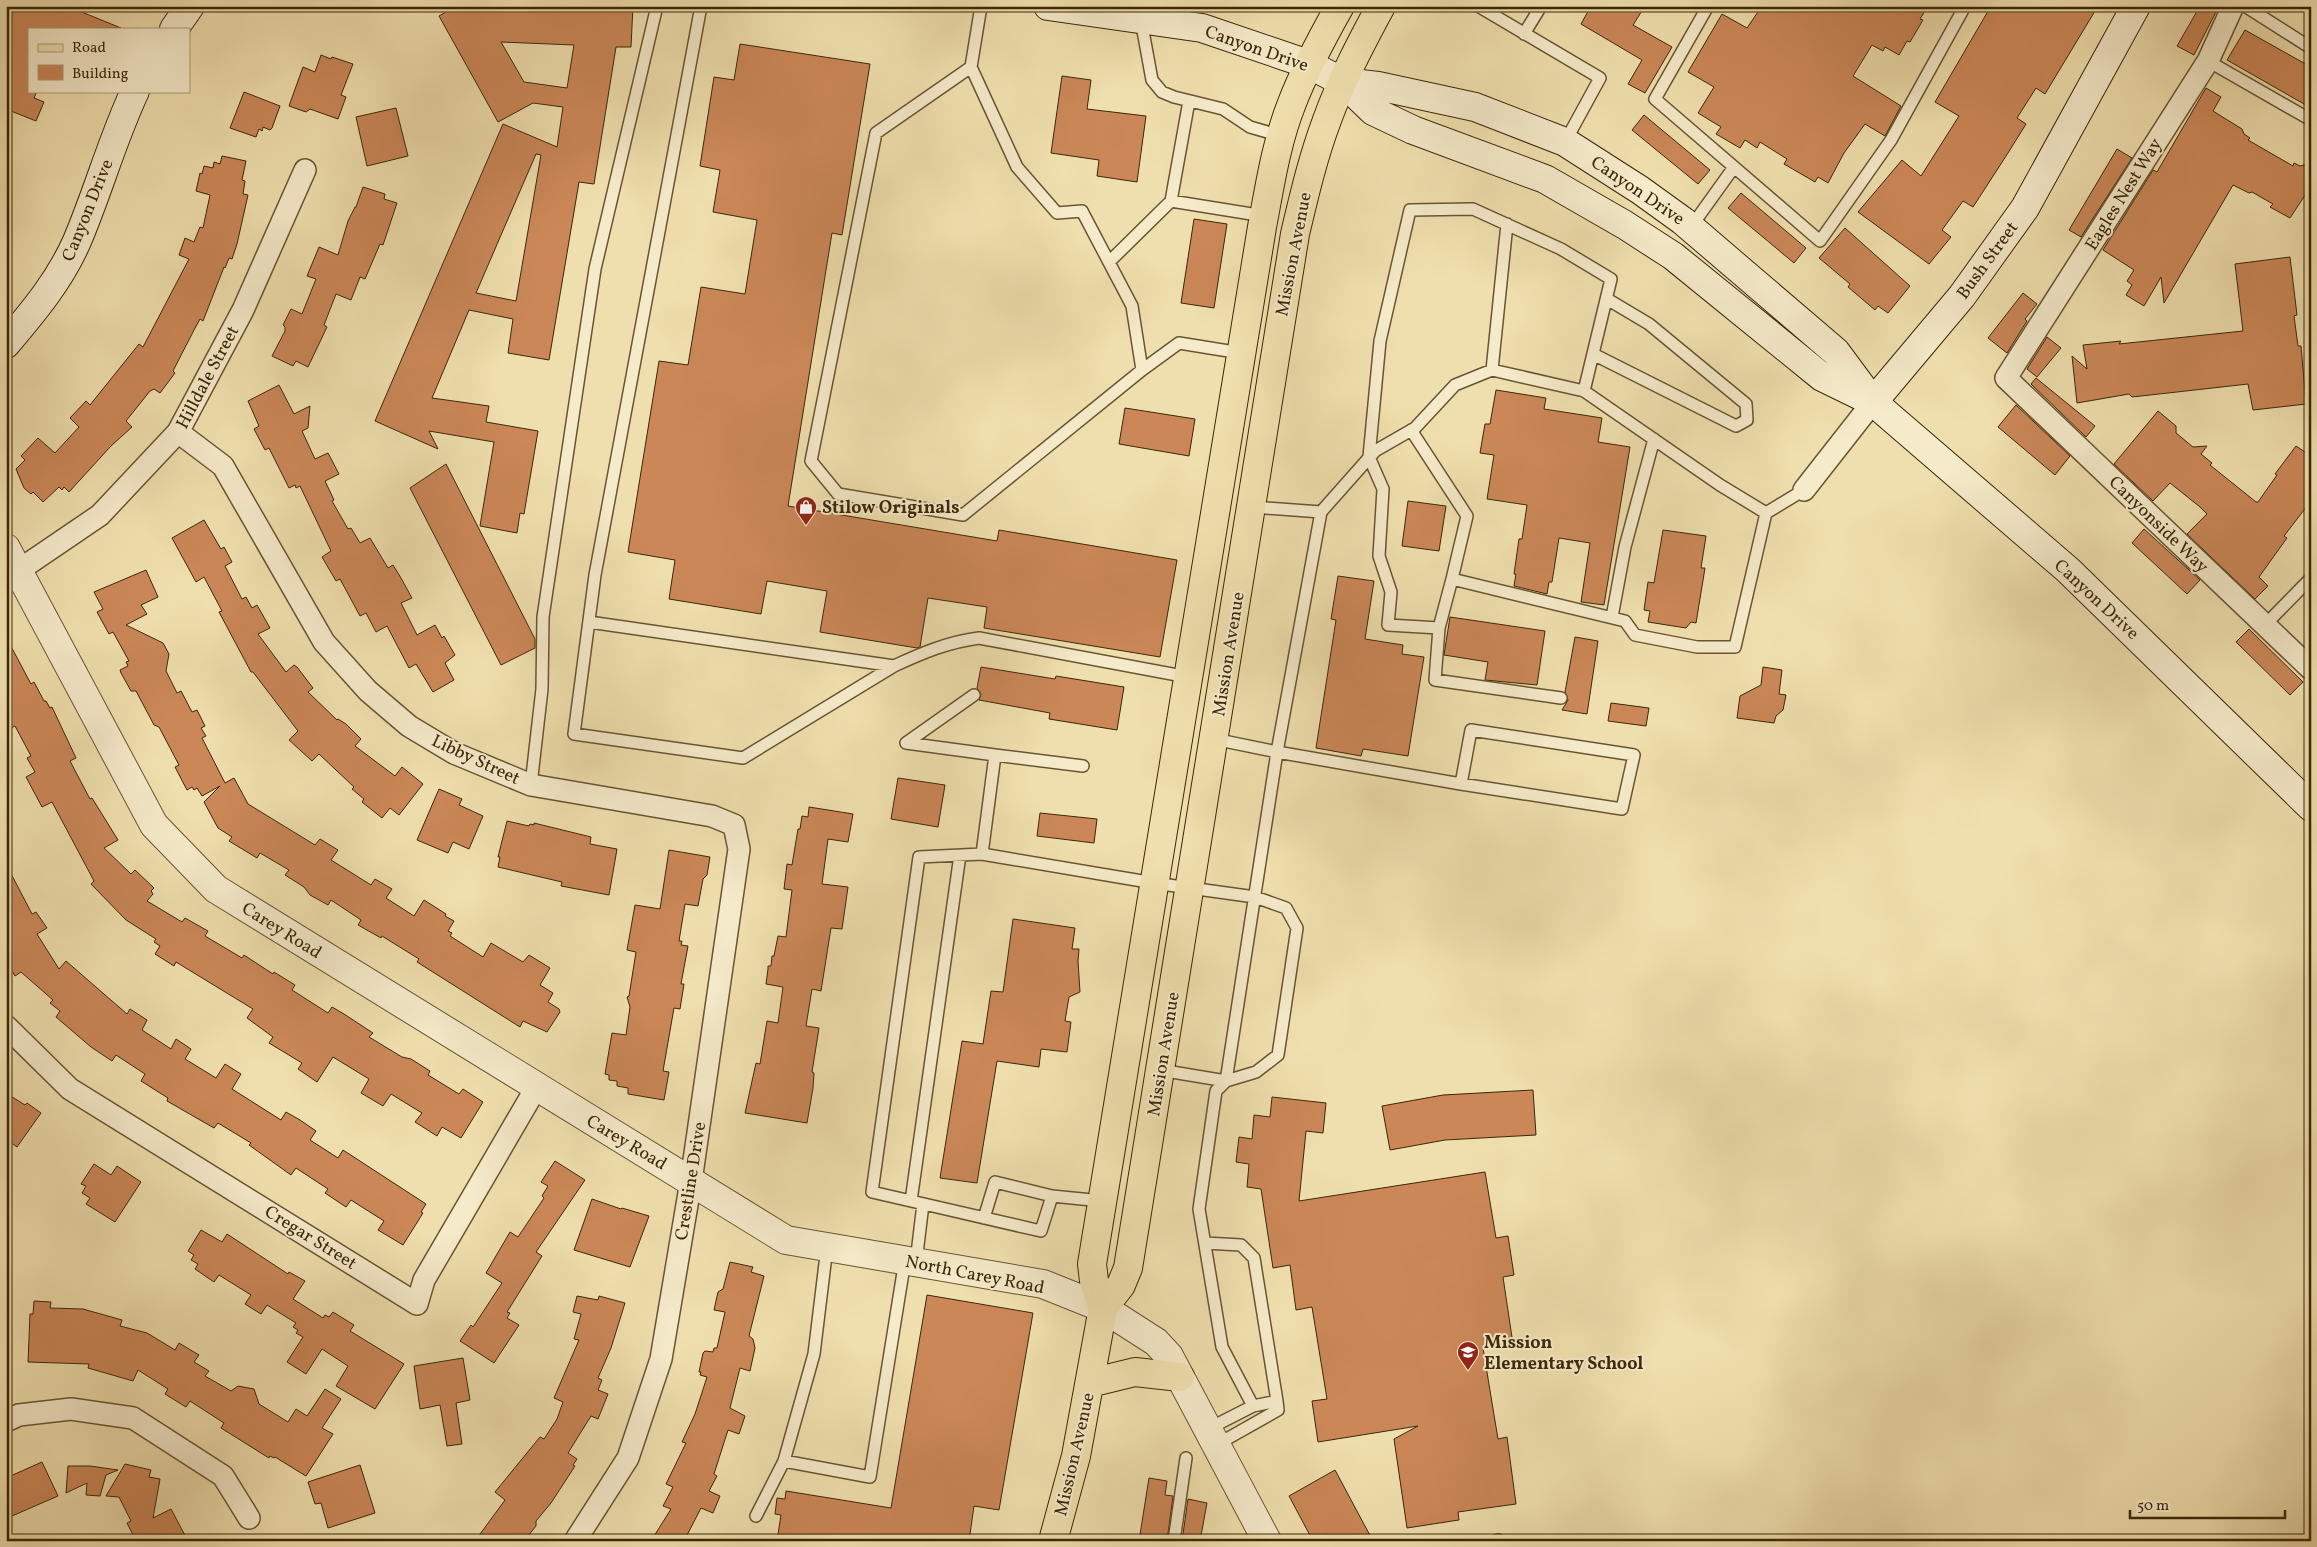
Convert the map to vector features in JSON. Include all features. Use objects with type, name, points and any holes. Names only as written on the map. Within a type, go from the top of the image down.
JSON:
[{"type":"main road","points":[[175,28],[190,6]]},
{"type":"main road","name":"Canyon Drive","points":[[1048,6],[1202,28],[1308,64],[1343,82],[1373,111],[1413,130],[1545,179],[1625,225],[1672,256],[1822,377],[1873,402]]},
{"type":"main road","name":"Mission Avenue","points":[[1103,1308],[1094,1281],[1092,1264],[1264,216],[1281,136],[1291,104],[1308,64],[1340,6]]},
{"type":"main road","name":"Mission Avenue","points":[[1053,1541],[1076,1456],[1103,1308],[1121,1285],[1128,1268],[1295,234],[1317,147],[1343,82],[1381,6]]},
{"type":"main road","name":"Bush Street","points":[[1873,402],[1962,296],[2025,208],[2136,6]]},
{"type":"main road","name":"Canyon Drive","points":[[1343,82],[1378,86],[1475,107],[1565,142],[1640,190],[1691,227],[1836,352],[1873,402],[2068,570],[2311,807]]},
{"type":"main road","name":"Canyon Drive","points":[[6,344],[46,297],[77,242],[125,112],[135,92]]},
{"type":"main road","name":"Carey Road","points":[[11,566],[154,825],[216,889],[536,1088],[691,1181]]},
{"type":"main road","name":"North Carey Road","points":[[691,1181],[786,1240],[1043,1284],[1103,1308],[1156,1342],[1169,1356],[1267,1541]]},
{"type":"main road","points":[[1090,1383],[1135,1372],[1180,1377]]},
{"type":"street","name":"Eagles Nest Way","points":[[2006,378],[2208,61],[2233,6]]},
{"type":"street","name":"Hilldale Street","points":[[11,566],[100,515],[178,432],[243,310],[305,170]]},
{"type":"street","name":"Canyonside Way","points":[[2006,378],[2310,668]]},
{"type":"street","name":"Bush Street","points":[[1804,490],[1873,402]]},
{"type":"street","name":"Libby Street","points":[[178,432],[223,466],[324,642],[368,692],[409,726],[454,753],[531,785],[712,816]]},
{"type":"street","name":"Crestline Drive","points":[[575,1541],[628,1458],[661,1359],[691,1181],[739,849],[734,825],[712,816]]},
{"type":"street","name":"Cregar Street","points":[[6,1026],[70,1089],[417,1304],[424,1280],[536,1088]]},
{"type":"street","points":[[6,1420],[19,1415],[71,1410],[133,1418],[223,1476],[249,1518]]},
{"type":"lane","points":[[531,785],[542,689],[543,617],[595,268],[657,6]]},
{"type":"lane","points":[[701,6],[597,565],[574,734],[743,758],[894,666],[928,650],[954,642],[979,638],[1188,677]]},
{"type":"lane","points":[[981,6],[971,67],[1017,167],[1056,213],[1082,211],[1132,306],[1142,370]]},
{"type":"lane","points":[[1478,6],[1600,78],[1565,142]]},
{"type":"lane","points":[[1524,34],[1541,6]]},
{"type":"lane","points":[[1708,6],[1655,98],[1820,241],[1890,140],[1965,6]]},
{"type":"lane","points":[[2245,6],[2311,48]]},
{"type":"lane","points":[[1141,20],[1152,80],[1162,92],[1223,109],[1250,127],[1281,136]]},
{"type":"lane","points":[[2208,61],[2311,120]]},
{"type":"lane","points":[[971,67],[876,133],[811,462],[838,494],[963,515],[1142,370],[1179,343],[1241,353]]},
{"type":"lane","points":[[1109,262],[1171,201],[1189,101]]},
{"type":"lane","points":[[1691,227],[1734,167]]},
{"type":"lane","points":[[1171,201],[1264,216]]},
{"type":"lane","points":[[1440,628],[1388,625],[1391,592],[1379,556],[1383,489],[1369,457],[1380,341],[1410,210],[1473,209],[1561,249],[1612,278],[1584,391]]},
{"type":"lane","points":[[1492,370],[1507,224]]},
{"type":"lane","points":[[1593,354],[1736,426],[1747,420],[1746,404],[1648,324],[1606,299]]},
{"type":"lane","points":[[1253,1406],[1222,1347],[1199,1209],[1216,1091],[1226,1081],[1277,752],[1321,512],[1375,451],[1411,430],[1455,385],[1492,370],[1584,391],[1766,513]]},
{"type":"lane","points":[[1411,430],[1467,516],[1440,628],[1435,680],[1560,698]]},
{"type":"lane","points":[[1612,617],[1625,548],[1654,439]]},
{"type":"lane","points":[[1452,579],[1626,621],[1635,635],[1697,647],[1735,646],[1766,513],[1804,490]]},
{"type":"lane","points":[[1252,507],[1321,512]]},
{"type":"lane","points":[[2265,625],[2311,578]]},
{"type":"lane","points":[[589,622],[894,666]]},
{"type":"lane","points":[[974,695],[906,743],[1083,766]]},
{"type":"lane","points":[[1214,739],[1461,784],[1622,809],[1634,755],[1471,730],[1461,784]]},
{"type":"lane","points":[[982,854],[995,755]]},
{"type":"lane","points":[[1052,1196],[1041,1232],[872,1192],[919,857],[982,854],[1154,883],[1255,896],[1286,908],[1297,928],[1278,1055],[1256,1072],[1226,1081],[1160,1070]]},
{"type":"lane","points":[[911,1201],[960,855]]},
{"type":"lane","points":[[984,1218],[995,1182],[1052,1196],[1102,1201]]},
{"type":"lane","points":[[784,1461],[870,1477],[910,1261],[923,1204]]},
{"type":"lane","points":[[1205,1243],[1241,1245],[1254,1258],[1278,1410],[1212,1437]]},
{"type":"lane","points":[[756,1516],[784,1461],[814,1354],[828,1247]]},
{"type":"lane","points":[[1212,1437],[1253,1406],[1277,1401]]},
{"type":"lane","points":[[1174,1541],[1186,1458]]},
{"type":"building","points":[[6,6],[67,6],[121,28],[28,28],[28,92],[37,92],[34,98],[44,102],[36,121],[6,109]]},
{"type":"building","points":[[456,6],[633,6],[631,47],[616,47],[594,184],[579,182],[549,360],[508,353],[513,319],[469,310],[432,398],[489,406],[486,422],[538,431],[524,514],[520,513],[517,533],[480,526],[494,442],[429,431],[438,449],[375,421],[503,124],[557,147],[563,107],[533,103],[498,122],[439,16]],"holes":[[[501,42],[574,45],[567,88],[524,82]],[[536,154],[541,155],[516,301],[476,293]]]},
{"type":"building","points":[[1591,6],[1645,6],[1633,25],[1672,47],[1645,93],[1628,84],[1642,60],[1581,24]]},
{"type":"building","points":[[1762,6],[1928,6],[1920,19],[1923,20],[1910,42],[1907,41],[1899,55],[1885,47],[1883,51],[1872,45],[1853,76],[1901,106],[1885,136],[1865,124],[1844,153],[1828,183],[1818,177],[1815,182],[1784,164],[1787,159],[1760,142],[1757,148],[1745,140],[1740,148],[1716,134],[1721,127],[1698,113],[1714,87],[1688,72],[1722,14],[1747,28]]},
{"type":"building","points":[[1991,6],[2098,6],[2045,94],[2036,88],[2017,118],[2026,124],[1973,207],[1963,201],[1942,230],[1951,237],[1929,264],[1858,212],[1902,160],[1921,176],[1959,116],[1935,102]]},
{"type":"building","points":[[2200,6],[2219,6],[2194,55],[2177,46]]},
{"type":"building","points":[[2245,30],[2311,67],[2311,108],[2227,60]]},
{"type":"building","points":[[740,44],[870,64],[842,235],[832,233],[788,506],[997,541],[999,530],[1177,560],[1160,657],[984,628],[987,607],[928,598],[920,647],[917,648],[820,632],[827,591],[767,581],[761,614],[669,599],[675,560],[628,552],[659,361],[688,365],[701,287],[745,294],[757,220],[713,212],[720,170],[700,166],[714,77],[734,80]]},
{"type":"building","points":[[321,55],[353,64],[341,95],[346,97],[338,119],[310,109],[306,112],[289,106],[303,67],[315,72]]},
{"type":"building","points":[[1062,76],[1091,80],[1087,109],[1146,116],[1137,182],[1097,176],[1099,160],[1051,153]]},
{"type":"building","points":[[2206,88],[2221,97],[2213,111],[2242,129],[2244,134],[2250,138],[2248,140],[2293,166],[2294,163],[2300,166],[2311,163],[2311,186],[2290,218],[2270,207],[2273,204],[2252,192],[2249,193],[2233,185],[2164,303],[2161,277],[2144,306],[2126,295],[2132,285],[2127,281],[2134,270],[2103,250],[2153,170],[2157,172]]},
{"type":"building","points":[[244,92],[280,106],[272,128],[270,130],[263,127],[262,131],[259,129],[256,137],[230,128]]},
{"type":"building","points":[[396,108],[408,156],[367,166],[356,117]]},
{"type":"building","points":[[1644,115],[1710,170],[1698,184],[1632,130]]},
{"type":"building","points":[[2117,149],[2132,158],[2081,237],[2069,230]]},
{"type":"building","points":[[222,156],[246,161],[242,180],[245,181],[243,194],[248,195],[232,259],[229,258],[224,267],[203,321],[200,319],[173,371],[175,373],[160,393],[154,389],[150,391],[126,421],[132,427],[111,446],[69,492],[64,487],[62,490],[59,487],[43,502],[33,492],[31,494],[24,488],[16,469],[25,460],[21,456],[38,438],[55,453],[79,427],[70,418],[86,401],[90,405],[139,344],[143,347],[189,259],[179,255],[185,238],[194,242],[200,227],[203,228],[210,195],[196,191],[200,173],[202,174],[204,166],[213,168],[214,162],[220,164]]},
{"type":"building","points":[[363,187],[385,194],[384,199],[397,203],[383,245],[380,244],[365,279],[360,277],[351,300],[336,294],[324,325],[327,327],[308,367],[296,361],[293,366],[272,356],[285,331],[283,325],[291,309],[302,314],[316,279],[307,276],[319,247],[338,255],[348,221],[356,207]]},
{"type":"building","points":[[1741,193],[1806,248],[1794,263],[1728,208]]},
{"type":"building","points":[[1194,219],[1227,224],[1214,308],[1181,303]]},
{"type":"building","points":[[1845,228],[1910,286],[1888,313],[1878,306],[1875,310],[1848,287],[1850,284],[1819,258]]},
{"type":"building","points":[[2290,257],[2297,315],[2294,316],[2298,346],[2301,346],[2306,404],[2253,410],[2248,384],[2132,397],[2129,394],[2077,403],[2072,356],[2087,369],[2083,345],[2121,341],[2119,344],[2243,331],[2235,264]]},
{"type":"building","points":[[2023,293],[2037,304],[2025,319],[2027,321],[2007,353],[1988,338]]},
{"type":"building","points":[[2047,337],[2061,348],[2037,377],[2027,369]]},
{"type":"building","points":[[2036,378],[2095,426],[2086,437],[2031,384]]},
{"type":"building","points":[[279,385],[294,414],[310,406],[308,428],[302,431],[315,459],[328,453],[339,474],[325,481],[334,500],[332,501],[348,529],[351,528],[360,543],[370,538],[388,568],[393,565],[412,598],[401,603],[417,635],[435,625],[455,655],[445,663],[454,680],[433,692],[416,664],[409,668],[387,626],[376,632],[366,613],[360,616],[340,579],[336,581],[322,557],[331,551],[300,486],[296,488],[295,485],[289,488],[269,448],[265,450],[254,429],[259,426],[248,401]]},
{"type":"building","points":[[1496,390],[1546,398],[1544,409],[1602,418],[1598,442],[1630,447],[1604,605],[1581,602],[1590,543],[1559,538],[1552,582],[1549,582],[1547,594],[1514,586],[1519,539],[1522,539],[1527,505],[1487,499],[1494,455],[1480,453],[1485,424],[1490,424]]},
{"type":"building","points":[[2016,405],[2070,456],[2055,475],[1998,427]]},
{"type":"building","points":[[1125,408],[1195,419],[1189,456],[1119,444]]},
{"type":"building","points":[[2158,411],[2176,426],[2176,433],[2193,447],[2207,446],[2201,454],[2212,463],[2210,465],[2256,502],[2258,502],[2277,475],[2275,474],[2296,446],[2311,456],[2311,501],[2284,536],[2287,538],[2259,577],[2268,586],[2255,599],[2187,534],[2207,514],[2200,507],[2170,483],[2153,501],[2114,464]]},
{"type":"building","points":[[446,464],[535,639],[535,648],[501,665],[410,488]]},
{"type":"building","points":[[1408,501],[1446,506],[1439,551],[1402,546]]},
{"type":"building","points":[[204,520],[221,549],[224,547],[232,562],[225,566],[242,599],[246,597],[252,608],[257,605],[270,628],[258,634],[286,672],[294,665],[297,667],[313,688],[308,692],[337,720],[346,724],[361,739],[355,746],[395,776],[402,767],[423,784],[399,815],[390,808],[382,818],[362,802],[364,799],[352,789],[354,787],[319,754],[312,761],[289,740],[298,731],[253,672],[251,672],[219,612],[222,611],[204,577],[196,582],[172,538]]},
{"type":"building","points":[[2144,529],[2200,580],[2187,594],[2132,543]]},
{"type":"building","points":[[1663,530],[1706,536],[1701,568],[1705,568],[1696,623],[1691,622],[1686,628],[1648,622],[1650,611],[1644,610],[1648,582],[1654,583]]},
{"type":"building","points":[[146,570],[158,597],[141,605],[147,614],[126,625],[163,643],[169,654],[166,671],[177,693],[181,691],[192,712],[197,710],[205,726],[201,728],[206,736],[202,738],[225,783],[234,778],[248,804],[315,845],[320,839],[338,850],[331,860],[371,885],[375,879],[392,889],[386,898],[414,916],[424,900],[446,914],[445,916],[454,921],[448,931],[452,933],[450,936],[483,957],[491,943],[523,962],[529,955],[550,968],[540,985],[553,993],[548,1002],[559,1009],[560,1012],[547,1032],[523,1021],[520,1027],[417,962],[419,959],[382,936],[381,938],[358,925],[361,920],[331,900],[328,905],[310,895],[304,887],[285,875],[289,870],[260,853],[257,858],[229,841],[232,837],[218,828],[204,802],[220,786],[202,796],[197,788],[194,790],[192,787],[187,790],[175,767],[179,765],[159,727],[154,725],[136,691],[131,691],[121,673],[120,670],[128,666],[126,662],[129,661],[113,632],[109,634],[97,612],[103,609],[94,592]]},
{"type":"building","points":[[1338,576],[1374,581],[1365,639],[1403,645],[1402,654],[1424,657],[1408,756],[1363,749],[1361,756],[1316,748],[1336,620],[1331,619]]},
{"type":"building","points":[[1450,617],[1545,631],[1537,685],[1485,680],[1488,662],[1444,655]]},
{"type":"building","points":[[2249,629],[2303,682],[2290,695],[2236,642]]},
{"type":"building","points":[[6,637],[31,684],[34,682],[44,701],[46,701],[50,708],[52,707],[76,758],[70,761],[90,799],[92,798],[118,840],[104,848],[131,874],[135,870],[154,888],[151,891],[153,894],[147,901],[182,922],[185,918],[208,931],[205,936],[242,958],[244,955],[273,974],[274,972],[295,985],[292,990],[328,1013],[332,1007],[373,1033],[369,1037],[430,1071],[428,1075],[459,1094],[463,1089],[483,1102],[461,1138],[442,1127],[437,1136],[415,1122],[422,1113],[391,1094],[383,1106],[361,1093],[369,1079],[333,1057],[317,1082],[298,1069],[302,1063],[269,1043],[273,1037],[247,1018],[253,1009],[176,962],[174,966],[155,954],[160,946],[154,942],[156,939],[126,920],[91,884],[94,881],[52,802],[42,807],[26,777],[35,772],[27,758],[31,756],[15,726],[6,731]]},
{"type":"building","points":[[1575,637],[1598,641],[1587,714],[1562,710],[1568,700],[1565,692]]},
{"type":"building","points":[[981,667],[1055,679],[1056,676],[1124,687],[1117,730],[1049,719],[1050,713],[979,700],[981,694],[977,688]]},
{"type":"building","points":[[1763,667],[1782,670],[1779,694],[1786,695],[1783,710],[1776,716],[1774,723],[1737,718],[1740,696],[1761,685]]},
{"type":"building","points":[[1611,703],[1649,708],[1646,726],[1608,721]]},
{"type":"building","points":[[898,778],[945,785],[938,827],[891,819]]},
{"type":"building","points":[[439,789],[462,799],[459,805],[483,816],[469,849],[453,842],[448,853],[417,840]]},
{"type":"building","points":[[809,807],[853,814],[848,842],[828,839],[822,884],[848,887],[842,929],[831,928],[821,991],[812,989],[806,1026],[819,1028],[812,1072],[814,1073],[813,1088],[807,1123],[745,1113],[756,1063],[760,1064],[767,1021],[778,1023],[783,987],[766,984],[768,966],[771,966],[778,936],[786,937],[792,890],[784,889],[787,864],[792,865],[798,829],[800,829],[802,816],[808,817]]},
{"type":"building","points":[[1040,813],[1097,819],[1094,843],[1037,836]]},
{"type":"building","points":[[507,821],[529,826],[530,824],[534,825],[534,823],[591,837],[590,844],[617,849],[609,895],[561,886],[562,882],[498,867],[500,857],[498,857]]},
{"type":"building","points":[[669,850],[710,857],[707,875],[703,879],[698,906],[685,904],[679,941],[682,941],[681,945],[688,946],[681,984],[684,984],[680,1009],[674,1008],[663,1071],[669,1072],[664,1100],[628,1094],[628,1088],[617,1086],[617,1081],[609,1080],[609,1075],[605,1074],[612,1033],[626,1035],[630,1007],[627,997],[629,996],[636,952],[627,950],[635,905],[660,909]]},
{"type":"building","points":[[6,864],[32,914],[36,912],[47,928],[37,934],[59,969],[66,961],[127,1014],[130,1009],[147,1020],[142,1030],[171,1049],[176,1039],[191,1049],[185,1059],[216,1078],[225,1064],[241,1074],[232,1089],[281,1120],[286,1112],[300,1120],[316,1131],[310,1140],[338,1158],[343,1150],[426,1204],[421,1212],[423,1213],[403,1245],[378,1230],[384,1221],[351,1200],[346,1207],[325,1193],[328,1189],[296,1168],[291,1175],[249,1145],[251,1143],[218,1123],[214,1128],[167,1101],[168,1098],[141,1081],[145,1074],[116,1055],[112,1061],[91,1047],[56,1017],[60,1011],[50,1003],[53,1000],[21,972],[15,976],[6,961]]},
{"type":"building","points":[[1013,919],[1075,928],[1072,949],[1079,949],[1080,992],[1069,997],[1065,1021],[1071,1022],[1067,1052],[1041,1049],[1039,1067],[997,1061],[977,1183],[940,1178],[962,1041],[983,1044],[991,991],[1003,992]]},
{"type":"building","points":[[1533,1090],[1536,1135],[1445,1140],[1390,1150],[1382,1106],[1443,1095]]},
{"type":"building","points":[[6,1093],[25,1105],[27,1103],[41,1113],[17,1147],[6,1139]]},
{"type":"building","points":[[1272,1097],[1326,1103],[1323,1133],[1306,1131],[1299,1201],[1485,1172],[1496,1238],[1508,1236],[1514,1275],[1503,1277],[1513,1344],[1483,1348],[1498,1439],[1507,1437],[1516,1504],[1458,1512],[1459,1520],[1407,1528],[1394,1439],[1418,1426],[1318,1442],[1312,1401],[1327,1399],[1312,1307],[1296,1310],[1290,1265],[1273,1268],[1261,1189],[1247,1187],[1249,1164],[1236,1162],[1239,1137],[1252,1139],[1254,1115],[1270,1117]]},
{"type":"building","points":[[555,1161],[585,1180],[536,1252],[542,1256],[507,1312],[510,1313],[507,1318],[519,1325],[494,1363],[460,1341],[471,1325],[473,1327],[502,1283],[486,1273],[510,1232],[518,1237],[544,1198],[542,1196],[548,1186],[541,1182]]},
{"type":"building","points":[[94,1164],[111,1175],[117,1166],[141,1182],[115,1222],[86,1204],[90,1198],[82,1193],[86,1186],[81,1184]]},
{"type":"building","points":[[592,1199],[649,1216],[630,1267],[574,1250]]},
{"type":"building","points":[[201,1230],[222,1242],[227,1234],[288,1274],[289,1272],[305,1281],[293,1299],[323,1318],[325,1315],[329,1317],[333,1312],[354,1325],[350,1331],[404,1364],[375,1409],[336,1386],[348,1366],[322,1349],[306,1374],[287,1362],[303,1337],[296,1333],[298,1330],[293,1327],[296,1323],[267,1305],[261,1314],[245,1304],[251,1295],[219,1275],[214,1282],[195,1269],[198,1264],[191,1260],[194,1255],[188,1251]]},
{"type":"building","points":[[730,1262],[753,1267],[751,1272],[764,1276],[749,1336],[753,1339],[755,1348],[750,1371],[740,1368],[730,1408],[745,1416],[739,1434],[728,1430],[714,1474],[717,1476],[709,1491],[720,1496],[713,1513],[701,1508],[684,1541],[651,1541],[671,1509],[663,1506],[673,1487],[666,1484],[686,1443],[682,1442],[695,1414],[707,1377],[700,1375],[701,1372],[699,1372],[703,1353],[705,1351],[713,1352],[714,1348],[717,1348],[725,1312],[714,1310],[718,1292],[723,1289]]},
{"type":"building","points":[[927,1295],[1033,1313],[999,1510],[974,1506],[969,1541],[777,1541],[781,1515],[775,1514],[777,1498],[785,1499],[786,1491],[891,1508]]},
{"type":"building","points":[[577,1296],[598,1300],[599,1296],[625,1303],[611,1348],[598,1378],[602,1380],[598,1390],[608,1394],[598,1419],[591,1416],[568,1453],[577,1459],[573,1465],[575,1466],[524,1541],[475,1541],[505,1500],[495,1492],[540,1437],[544,1439],[557,1419],[563,1402],[554,1398],[579,1340],[574,1339],[581,1314],[573,1312]]},
{"type":"building","points":[[34,1301],[51,1302],[50,1308],[83,1309],[122,1320],[120,1326],[147,1333],[175,1350],[179,1343],[199,1355],[194,1362],[209,1371],[205,1376],[231,1391],[238,1386],[254,1389],[259,1404],[288,1422],[296,1409],[307,1416],[325,1389],[341,1399],[322,1428],[333,1434],[306,1476],[275,1457],[270,1456],[269,1458],[221,1428],[224,1423],[190,1401],[186,1407],[165,1394],[168,1389],[138,1370],[133,1381],[88,1368],[89,1364],[28,1362],[30,1314],[33,1314]]},
{"type":"building","points":[[463,1358],[470,1400],[456,1403],[462,1444],[447,1446],[440,1405],[420,1409],[414,1366]]},
{"type":"building","points":[[42,1462],[58,1496],[12,1516],[6,1504],[6,1478]]},
{"type":"building","points":[[125,1464],[151,1470],[149,1477],[160,1479],[153,1518],[171,1509],[188,1541],[136,1541],[127,1523],[131,1521],[119,1497],[106,1496]]},
{"type":"building","points":[[360,1465],[375,1513],[328,1528],[321,1503],[315,1504],[308,1482]]},
{"type":"building","points":[[68,1466],[90,1466],[118,1470],[106,1475],[100,1496],[86,1495],[87,1483],[66,1493]]},
{"type":"building","points":[[1335,1470],[1373,1541],[1313,1541],[1289,1496]]},
{"type":"building","points":[[1149,1478],[1167,1481],[1165,1495],[1173,1496],[1167,1541],[1139,1541]]},
{"type":"building","points":[[1188,1499],[1207,1503],[1200,1541],[1182,1541]]},
{"type":"place","name":"Stilow Originals","points":[[806,526]]},
{"type":"place","name":"Mission Elementary School","points":[[1468,1371]]}]
